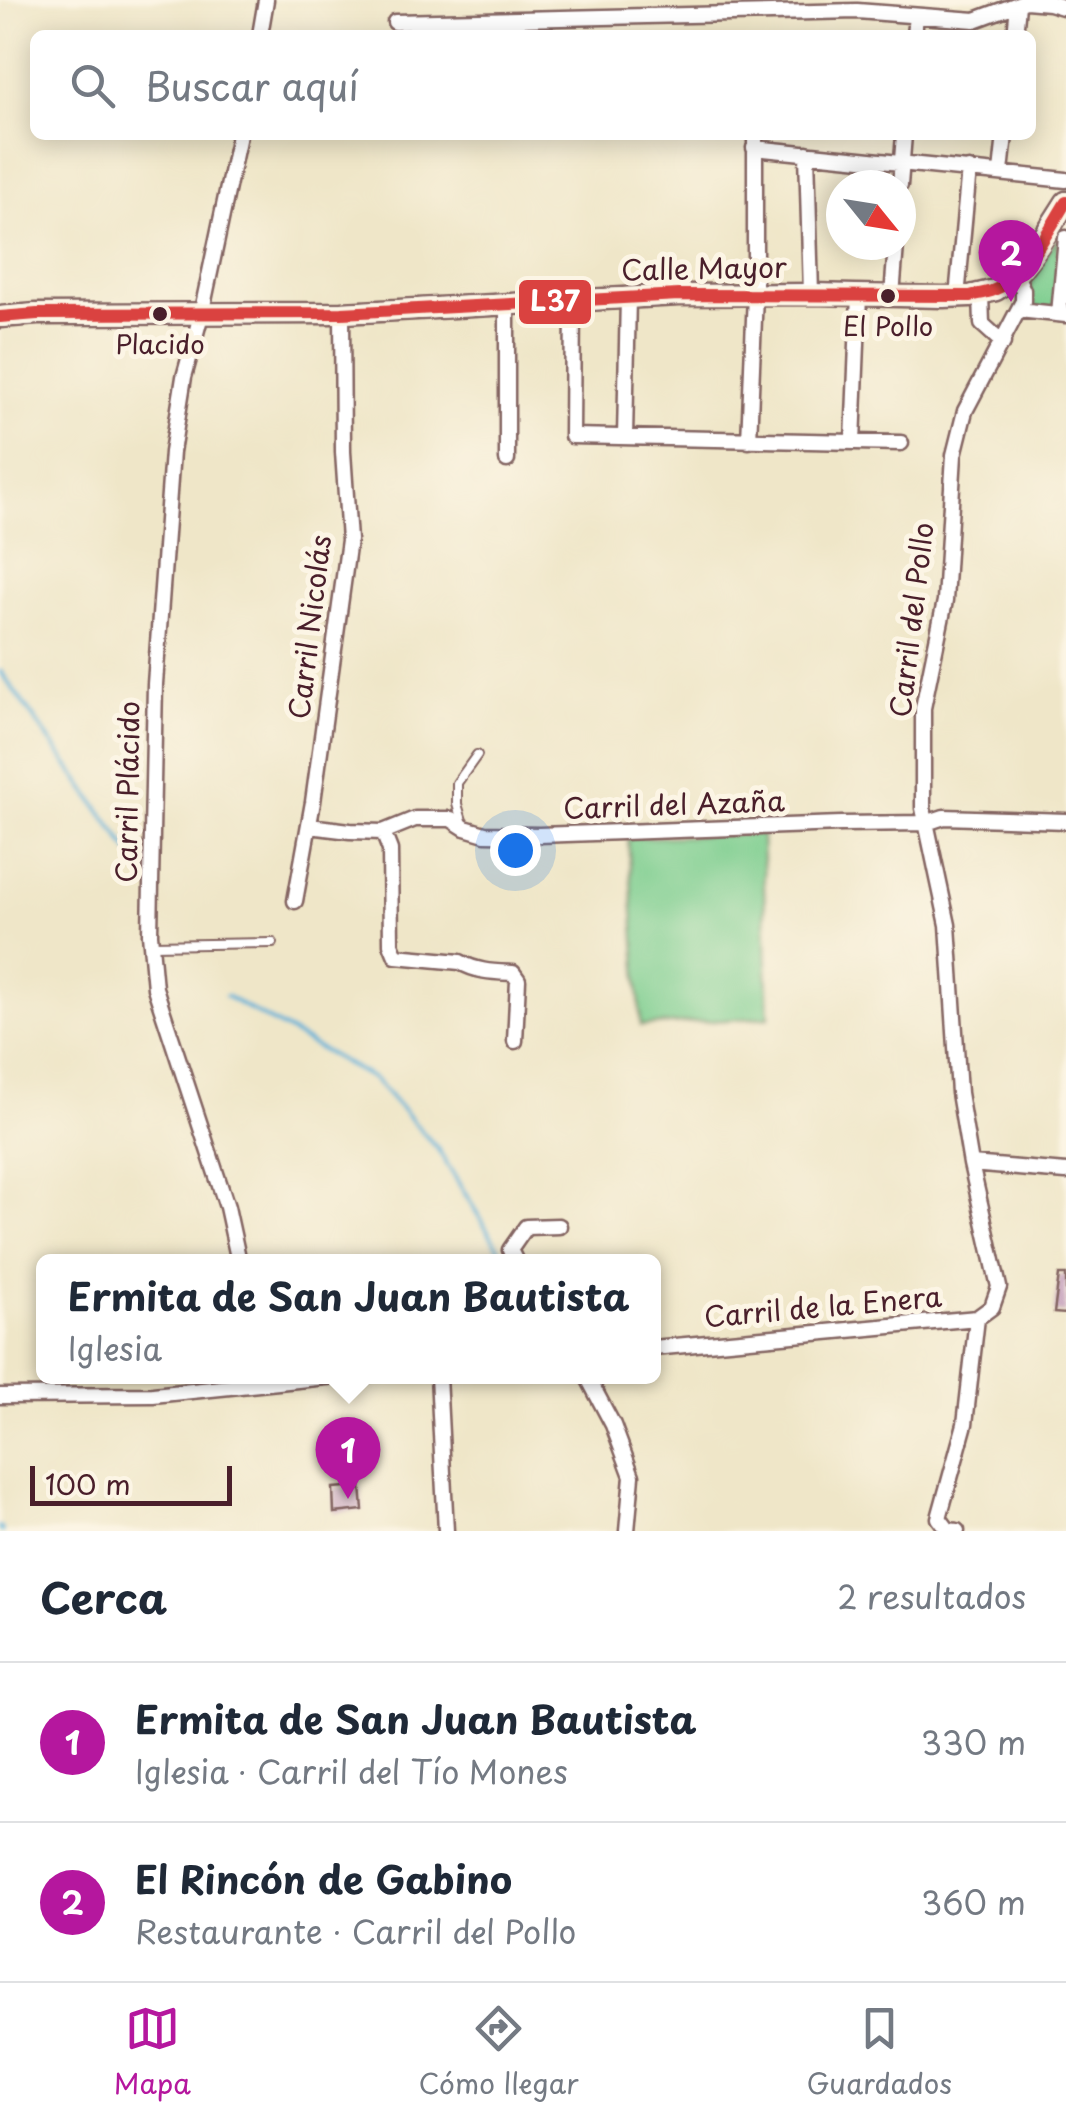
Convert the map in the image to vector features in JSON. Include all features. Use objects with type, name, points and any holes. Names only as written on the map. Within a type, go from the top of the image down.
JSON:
[{"type":"main road","name":"Calle Mayor","points":[[0,317],[342,312],[754,294],[957,297],[996,290],[1016,276],[1066,202]]},
{"type":"street","points":[[261,30],[266,0]]},
{"type":"street","points":[[396,22],[857,6],[975,20],[1026,2],[1066,8]]},
{"type":"street","points":[[1016,30],[1018,5]]},
{"type":"street","points":[[915,30],[916,16]]},
{"type":"street","name":"Carril Plácido","points":[[237,1254],[227,1206],[155,988],[151,945],[156,684],[172,452],[184,377],[238,140]]},
{"type":"street","points":[[901,170],[903,140]]},
{"type":"street","points":[[1001,172],[1004,140]]},
{"type":"street","points":[[749,440],[754,142],[807,153],[1066,180]]},
{"type":"street","points":[[807,153],[811,294]]},
{"type":"street","points":[[957,297],[969,169]]},
{"type":"street","points":[[1016,276],[1023,290],[1019,310],[1063,314],[1066,238]]},
{"type":"street","points":[[892,296],[895,260]]},
{"type":"street","points":[[981,294],[982,324],[1002,343]]},
{"type":"street","points":[[853,442],[859,296]]},
{"type":"street","points":[[626,437],[628,297]]},
{"type":"street","points":[[573,300],[572,436],[901,443]]},
{"type":"street","points":[[506,304],[507,460]]},
{"type":"street","name":"Carril del Pollo","points":[[971,1164],[959,1093],[948,924],[923,808],[923,708],[945,601],[954,455],[965,411],[1019,310]]},
{"type":"street","name":"Carril Nicolás","points":[[295,901],[348,540],[342,312]]},
{"type":"street","name":"Carril del Azaña","points":[[309,826],[383,832],[415,819],[451,819],[486,834],[539,835],[926,823],[944,817],[1066,821]]},
{"type":"street","points":[[383,832],[390,850],[391,944],[396,956],[460,962],[488,972],[513,973],[518,980],[515,1041]]},
{"type":"street","points":[[971,1164],[1066,1172]]},
{"type":"street","name":"Carril de la Enera","points":[[661,1347],[977,1318],[992,1307],[1000,1287],[971,1164]]},
{"type":"street","points":[[512,1254],[510,1250],[526,1227],[559,1226]]},
{"type":"street","points":[[956,1531],[948,1530],[939,1518],[964,1424],[977,1318]]},
{"type":"street","points":[[0,1396],[154,1395],[235,1384]]},
{"type":"street","points":[[438,1384],[446,1531]]},
{"type":"street","points":[[591,1384],[632,1476],[627,1531]]},
{"type":"lane","points":[[465,828],[457,804],[457,783],[477,755]]},
{"type":"lane","points":[[151,945],[273,943]]},
{"type":"green space","points":[[1056,240],[1055,310],[1031,307],[1029,289]]},
{"type":"green space","points":[[762,834],[769,1017],[641,1026],[628,838]]},
{"type":"building","points":[[1059,1275],[1066,1275],[1066,1314],[1054,1313]]},
{"type":"building","points":[[361,1486],[363,1510],[334,1513],[333,1488]]},
{"type":"waterway","points":[[0,671],[146,874]]},
{"type":"waterway","points":[[226,996],[375,1080],[437,1148],[502,1254]]},
{"type":"waterway","points":[[0,1527],[2,1531]]},
{"type":"transit line","name":"L37","points":[[0,317],[342,313],[679,295],[970,296],[994,290],[1016,275],[1066,202]]},
{"type":"place","name":"El Pollo","points":[[888,296]]},
{"type":"place","name":"El Rincón de Gabino","points":[[1011,302]]},
{"type":"place","name":"Placido","points":[[160,314]]},
{"type":"place","name":"Ermita de San Juan Bautista","points":[[348,1499]]}]
